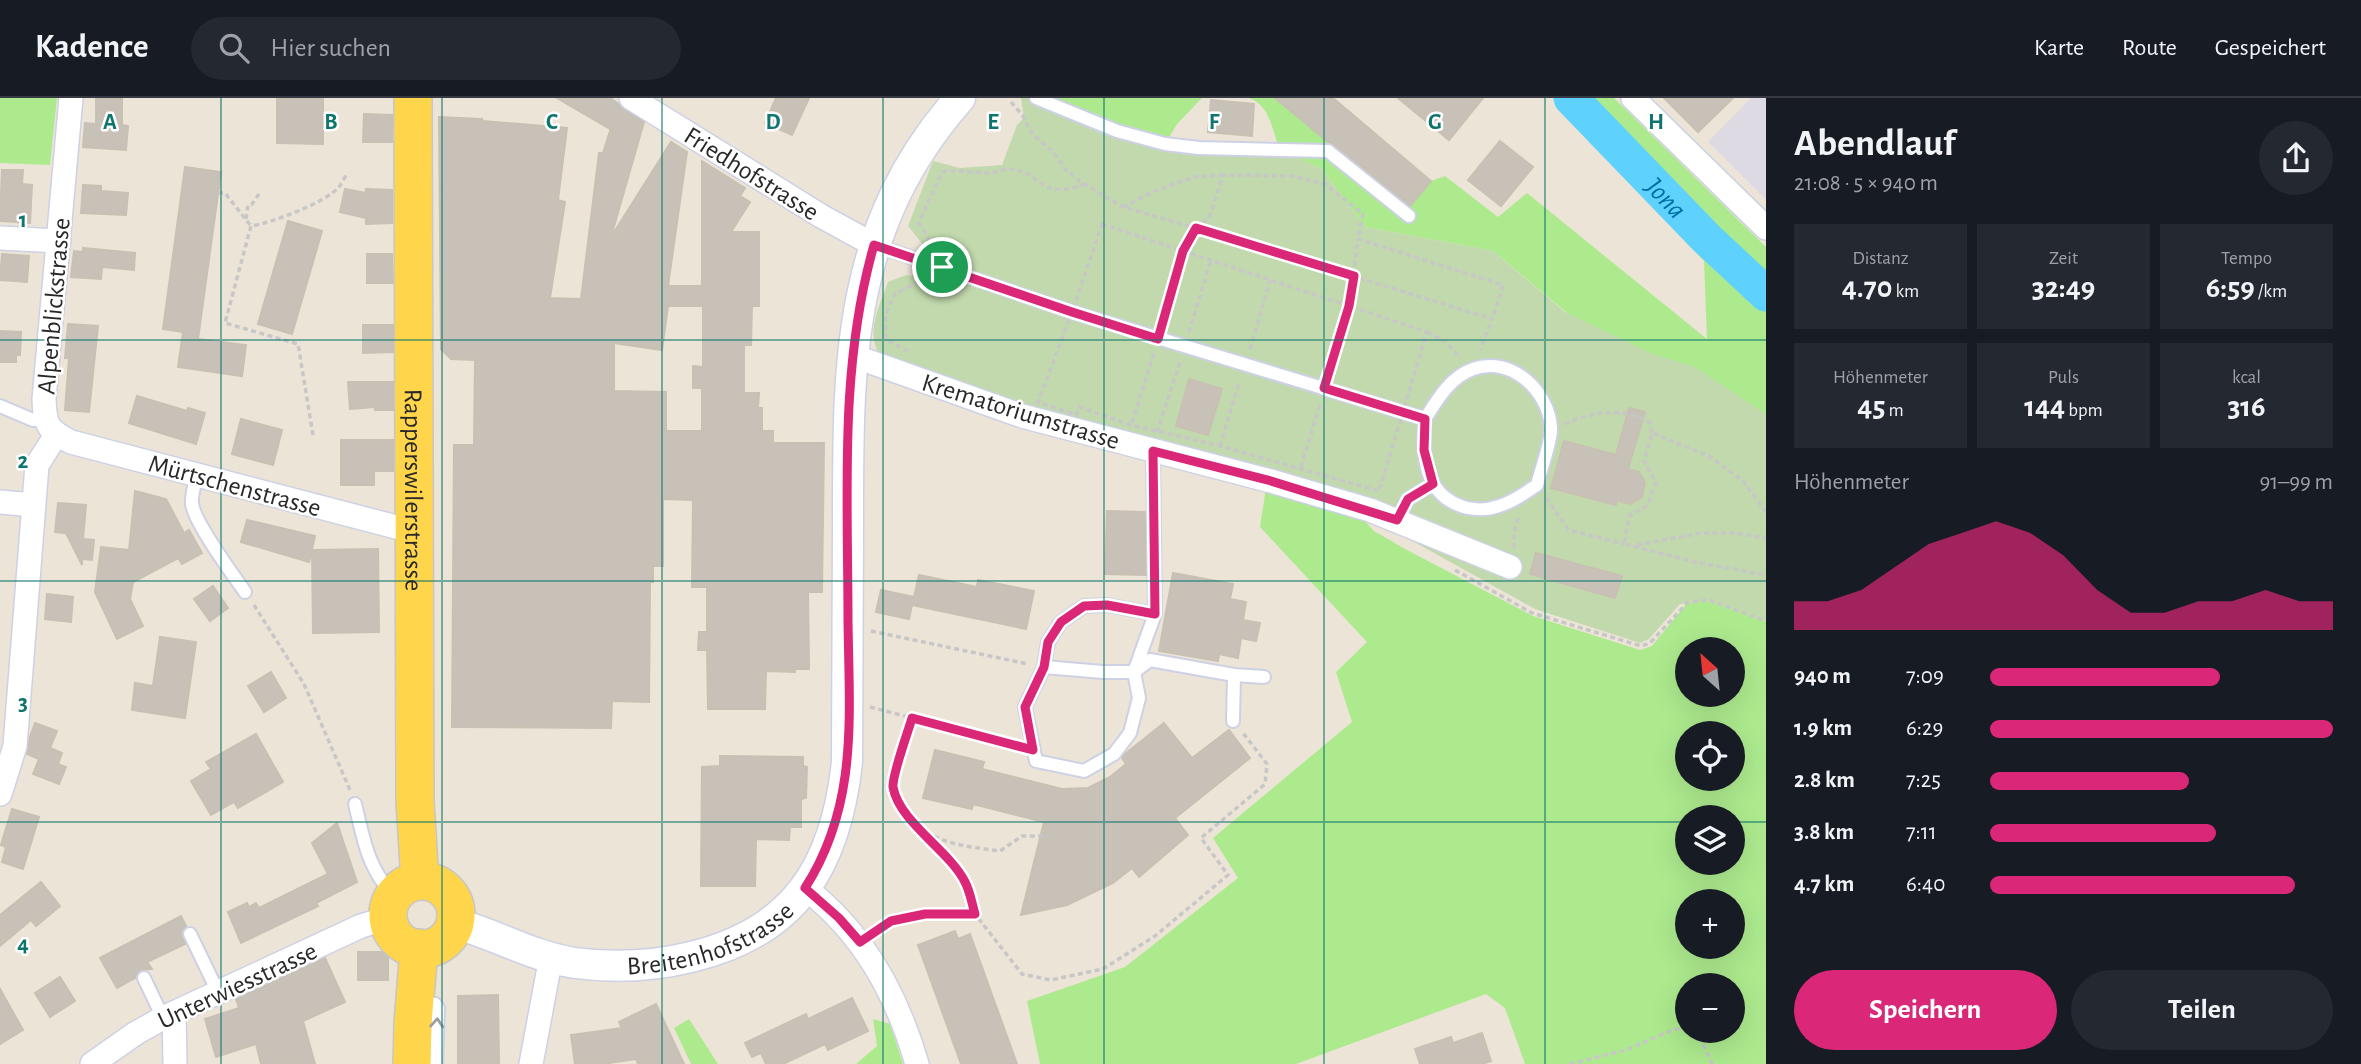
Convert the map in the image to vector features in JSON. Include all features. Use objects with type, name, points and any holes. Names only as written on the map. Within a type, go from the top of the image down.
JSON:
[{"type":"main road","name":"Rapperswilerstrasse","points":[[401,898],[415,802],[413,98]]},
{"type":"main road","points":[[434,883],[450,896],[455,909],[454,923],[448,935],[438,944],[419,948],[402,942],[390,927],[401,898],[434,883]]},
{"type":"main road","points":[[412,1064],[419,948]]},
{"type":"street","name":"Alpenblickstrasse","points":[[50,428],[44,399],[71,98]]},
{"type":"street","name":"Friedhofstrasse","points":[[631,98],[666,108],[821,216],[874,245]]},
{"type":"street","name":"Breitenhofstrasse","points":[[454,923],[573,963],[622,965],[675,961],[738,942],[758,932],[778,918],[805,888],[822,861],[842,800],[847,762],[849,395],[851,359],[862,290],[874,245],[891,203],[933,133],[960,98]]},
{"type":"street","points":[[1633,98],[1766,228]]},
{"type":"street","points":[[0,237],[59,241]]},
{"type":"street","name":"Krematoriumstrasse","points":[[851,359],[865,360],[1022,416],[1271,481],[1397,520],[1510,567]]},
{"type":"street","points":[[0,794],[15,746],[8,702],[37,465],[50,428]]},
{"type":"street","name":"Mürtschenstrasse","points":[[50,428],[71,442],[400,528],[415,529]]},
{"type":"street","points":[[0,502],[33,505]]},
{"type":"street","points":[[805,888],[825,904],[860,942],[894,998],[906,1026],[917,1064]]},
{"type":"street","name":"Unterwiesstrasse","points":[[92,1064],[136,1033],[361,926],[401,898]]},
{"type":"street","points":[[531,1064],[551,957]]},
{"type":"street","points":[[168,1016],[175,1064]]},
{"type":"lane","points":[[1036,98],[1117,131],[1165,144],[1199,148],[1328,151],[1409,216]]},
{"type":"lane","points":[[874,245],[1072,312],[1425,419]]},
{"type":"lane","points":[[1497,367],[1515,372],[1531,383],[1541,397],[1551,429],[1537,485],[1497,507],[1465,508],[1451,502],[1439,493],[1433,484],[1424,450],[1425,419],[1451,384],[1474,368],[1497,367]]},
{"type":"lane","points":[[0,406],[50,428]]},
{"type":"lane","points":[[1153,451],[1155,614],[1134,672],[1139,698],[1130,733],[1114,754],[1084,771],[1036,761],[1025,707],[1044,667],[1048,642],[1061,622],[1084,606],[1107,605],[1155,614]]},
{"type":"lane","points":[[196,476],[192,504],[197,517],[245,592]]},
{"type":"lane","points":[[1397,520],[1408,499],[1433,484]]},
{"type":"lane","points":[[1044,667],[1134,672],[1150,660],[1234,675],[1264,677]]},
{"type":"lane","points":[[1233,721],[1234,675]]},
{"type":"lane","points":[[355,804],[370,863],[381,882],[401,898]]},
{"type":"lane","points":[[190,934],[218,992]]},
{"type":"lane","points":[[144,978],[168,1016]]},
{"type":"lane","points":[[414,1002],[435,1004],[438,1007],[436,1064]]},
{"type":"path","points":[[1011,102],[1023,116],[1032,134],[1055,154],[1065,169],[1124,207],[1492,319]]},
{"type":"path","points":[[915,354],[887,340],[884,332],[895,294],[918,282],[921,273],[929,275],[945,255],[935,250],[919,223],[942,172],[953,170],[995,173],[1008,169],[1027,174],[1049,190],[1070,190],[1085,184]]},
{"type":"path","points":[[251,226],[269,223],[326,197],[338,188],[347,173]]},
{"type":"path","points":[[1131,425],[1183,251],[1196,228],[1209,218],[1223,175]]},
{"type":"path","points":[[1124,207],[1157,190],[1194,177],[1292,176],[1325,184],[1363,214],[1349,306],[1301,468]]},
{"type":"path","points":[[218,193],[225,193],[251,226]]},
{"type":"path","points":[[246,219],[248,205],[252,204],[259,194]]},
{"type":"path","points":[[251,226],[225,323],[298,344],[313,435]]},
{"type":"path","points":[[1359,239],[1503,285],[1474,368],[1446,342],[1427,332]]},
{"type":"path","points":[[1028,398],[1038,402]]},
{"type":"path","points":[[1551,429],[1586,415],[1610,412],[1650,423],[1652,433],[1644,461],[1656,482],[1648,505],[1629,516],[1624,544]]},
{"type":"path","points":[[1652,433],[1709,456],[1743,481],[1766,512]]},
{"type":"path","points":[[1537,485],[1569,530],[1695,562],[1766,575]]},
{"type":"path","points":[[1510,567],[1515,543],[1514,532],[1520,513],[1514,500]]},
{"type":"path","points":[[1635,546],[1701,533],[1736,533],[1766,538]]},
{"type":"path","points":[[1446,565],[1532,613],[1641,646],[1650,643],[1687,603],[1708,600],[1766,621]]},
{"type":"path","points":[[245,592],[304,684],[355,804]]},
{"type":"path","points":[[862,630],[886,632],[1044,667]]},
{"type":"path","points":[[861,705],[1033,750]]},
{"type":"path","points":[[912,718],[893,784],[897,799],[912,822],[965,881],[975,914],[1022,974],[1051,980],[1104,969],[1155,936],[1228,875],[1201,838],[1265,784],[1267,764],[1233,721]]},
{"type":"path","points":[[925,834],[963,845],[1000,851],[1022,836],[1048,836]]},
{"type":"path","points":[[860,942],[891,921],[925,914],[975,914]]},
{"type":"path","points":[[1570,1064],[1626,1049],[1675,1029]]},
{"type":"path","points":[[1702,1043],[1712,1064]]},
{"type":"shaded area","points":[[1751,98],[1766,98],[1766,200],[1708,142]]},
{"type":"green space","points":[[0,98],[57,98],[50,165],[0,163]]},
{"type":"green space","points":[[1021,98],[1036,98],[1165,144],[1280,151],[1322,169],[1365,227],[1493,251],[1565,312],[1653,354],[1695,367],[1766,414],[1766,621],[1708,600],[1680,604],[1649,639],[1640,643],[1535,609],[1380,523],[954,385],[881,357],[874,339],[875,320],[888,282],[906,275],[912,276],[925,247],[908,226],[933,161],[960,168],[1002,165],[1017,125],[1024,118]]},
{"type":"green space","points":[[1047,98],[1202,98],[1177,124],[1165,144]]},
{"type":"green space","points":[[1249,98],[1275,98],[1407,209],[1431,181],[1445,176],[1498,217],[1527,193],[1707,339],[1704,261],[1553,98],[1614,98],[1766,247],[1766,512],[1566,312],[1493,251],[1365,227],[1322,169],[1280,151],[1266,113]]},
{"type":"green space","points":[[1266,488],[1360,516],[1374,531],[1533,616],[1640,650],[1652,646],[1687,603],[1708,600],[1766,621],[1766,1064],[1525,1064],[1505,1008],[1486,994],[1296,1064],[1040,1064],[1027,1001],[1125,967],[1238,878],[1213,838],[1352,722],[1336,672],[1367,642],[1260,527]]},
{"type":"green space","points":[[689,1019],[718,1064],[691,1064],[674,1028]]},
{"type":"green space","points":[[873,1019],[890,1024],[903,1064],[856,1064],[877,1046]]},
{"type":"building","points":[[96,98],[122,98],[122,125],[128,126],[126,150],[83,147],[85,123],[96,124]]},
{"type":"building","points":[[277,98],[323,98],[323,144],[277,143]]},
{"type":"building","points":[[557,98],[610,98],[644,122],[611,237],[671,142],[687,152],[668,286],[702,286],[702,161],[745,188],[740,196],[750,202],[731,232],[759,232],[759,306],[752,306],[751,345],[744,345],[744,393],[759,393],[758,408],[762,408],[762,431],[773,431],[773,443],[824,443],[822,592],[808,592],[809,669],[795,669],[795,672],[766,671],[765,709],[708,709],[707,650],[698,650],[699,632],[707,632],[707,587],[692,587],[693,500],[663,499],[663,566],[653,566],[653,582],[650,582],[649,702],[612,701],[611,728],[452,727],[454,445],[474,445],[475,360],[451,359],[441,349],[439,117],[567,128],[558,200],[565,202],[550,298],[581,299],[599,153],[603,153],[610,131],[615,132]],"holes":[[[668,306],[703,306],[703,367],[693,366],[693,388],[702,388],[702,431],[666,431],[666,392],[614,391],[614,343],[662,350]]]},
{"type":"building","points":[[776,98],[809,98],[792,135],[765,123]]},
{"type":"building","points":[[1275,98],[1333,98],[1431,181],[1410,206]]},
{"type":"building","points":[[1398,98],[1483,98],[1449,140]]},
{"type":"building","points":[[1664,98],[1733,98],[1698,132]]},
{"type":"building","points":[[1211,100],[1254,104],[1252,136],[1208,132]]},
{"type":"building","points":[[364,114],[392,115],[392,142],[363,142]]},
{"type":"building","points":[[1500,141],[1533,167],[1501,206],[1468,180]]},
{"type":"building","points":[[185,167],[221,172],[198,339],[246,345],[242,376],[178,367],[183,332],[163,329]]},
{"type":"building","points":[[2,170],[23,170],[22,184],[32,185],[30,223],[0,221]]},
{"type":"building","points":[[83,185],[101,186],[101,191],[128,193],[126,215],[81,213]]},
{"type":"building","points":[[345,189],[366,193],[366,189],[392,190],[392,223],[366,224],[366,218],[340,212]]},
{"type":"building","points":[[288,221],[322,231],[292,334],[258,324]]},
{"type":"building","points":[[83,248],[135,253],[134,270],[102,267],[101,279],[71,277],[74,251],[83,252]]},
{"type":"building","points":[[2,254],[29,256],[27,282],[0,280]]},
{"type":"building","points":[[367,254],[392,254],[393,283],[367,283]]},
{"type":"building","points":[[68,324],[98,326],[89,412],[65,410],[69,358],[65,358]]},
{"type":"building","points":[[363,325],[393,325],[393,352],[363,353]]},
{"type":"building","points":[[0,331],[21,332],[20,355],[16,355],[16,362],[0,362]]},
{"type":"building","points":[[1189,379],[1222,389],[1208,435],[1176,426]]},
{"type":"building","points":[[348,382],[393,382],[393,410],[375,410],[375,407],[350,409]]},
{"type":"building","points":[[137,396],[187,411],[188,408],[205,413],[196,444],[129,423]]},
{"type":"building","points":[[1629,408],[1645,412],[1628,469],[1639,472],[1645,483],[1642,497],[1630,504],[1617,500],[1616,505],[1551,488],[1564,441],[1616,455]]},
{"type":"building","points":[[241,419],[282,430],[273,465],[232,454]]},
{"type":"building","points":[[341,440],[393,440],[393,471],[374,471],[374,485],[341,485]]},
{"type":"building","points":[[135,491],[166,499],[184,533],[189,530],[202,553],[182,564],[178,558],[133,582],[130,599],[143,626],[117,639],[95,592],[101,547],[129,550]]},
{"type":"building","points":[[58,503],[86,505],[83,539],[94,540],[92,560],[82,559],[82,565],[67,535],[55,532]]},
{"type":"building","points":[[1107,511],[1145,512],[1146,575],[1105,574]]},
{"type":"building","points":[[247,520],[315,536],[309,562],[241,542]]},
{"type":"building","points":[[378,549],[379,632],[313,633],[312,550]]},
{"type":"building","points":[[1536,553],[1622,576],[1615,598],[1530,574]]},
{"type":"building","points":[[1173,573],[1233,584],[1230,599],[1246,602],[1243,620],[1260,623],[1256,641],[1241,638],[1238,658],[1219,654],[1218,661],[1159,651]]},
{"type":"building","points":[[919,575],[977,587],[978,580],[1034,591],[1026,629],[912,605],[909,619],[876,612],[881,590],[914,597]]},
{"type":"building","points":[[213,586],[228,608],[210,621],[194,599]]},
{"type":"building","points":[[47,594],[73,597],[71,622],[45,619]]},
{"type":"building","points":[[160,637],[196,642],[185,718],[132,710],[135,683],[153,686]]},
{"type":"building","points":[[271,672],[286,698],[264,712],[248,686]]},
{"type":"building","points":[[35,723],[57,731],[50,748],[62,753],[58,764],[66,767],[59,784],[33,774],[39,759],[27,754]]},
{"type":"building","points":[[1164,723],[1192,758],[1229,730],[1250,758],[1175,818],[1188,835],[1139,877],[1132,868],[1113,883],[1067,905],[1021,915],[1044,822],[973,804],[972,809],[923,798],[935,750],[984,762],[982,769],[1062,789],[1088,788],[1110,777],[1126,764],[1122,758],[1125,754]]},
{"type":"building","points":[[256,734],[283,782],[238,808],[234,802],[211,815],[191,781],[211,769],[206,762]]},
{"type":"building","points":[[720,756],[803,757],[803,766],[807,767],[806,798],[801,799],[801,827],[790,827],[789,840],[756,839],[755,886],[701,886],[702,767],[720,766]]},
{"type":"building","points":[[12,809],[39,817],[23,869],[2,862],[6,847],[1,845]]},
{"type":"building","points":[[337,823],[357,882],[316,903],[318,906],[241,943],[228,912],[247,903],[249,907],[256,903],[259,908],[328,874],[312,843]]},
{"type":"building","points":[[41,882],[60,906],[36,926],[31,920],[0,946],[0,915]]},
{"type":"building","points":[[181,916],[186,926],[181,933],[185,944],[147,962],[152,969],[140,970],[135,978],[117,988],[100,958]]},
{"type":"building","points":[[955,931],[958,939],[970,934],[1017,1064],[961,1064],[918,945]]},
{"type":"building","points":[[358,952],[388,952],[388,980],[358,980]]},
{"type":"building","points":[[325,958],[345,1002],[303,1021],[315,1064],[261,1064],[256,1044],[216,1057],[205,1019],[239,1008],[236,999]]},
{"type":"building","points":[[60,977],[75,1001],[50,1017],[35,993]]},
{"type":"building","points":[[0,989],[23,1030],[0,1044]]},
{"type":"building","points":[[498,995],[499,1064],[458,1064],[458,996]]},
{"type":"building","points":[[852,998],[868,1031],[828,1050],[825,1044],[783,1064],[766,1064],[761,1053],[752,1057],[745,1043],[806,1014],[808,1019]]},
{"type":"building","points":[[656,1004],[684,1064],[638,1064],[636,1059],[603,1064],[575,1064],[571,1035],[622,1028],[619,1022]]},
{"type":"building","points":[[1482,1033],[1491,1061],[1482,1064],[1420,1064],[1415,1049],[1451,1037],[1453,1043]]},
{"type":"waterway","name":"Jona","points":[[1571,98],[1706,238],[1766,294]]},
{"type":"route","points":[[1196,228],[1354,276],[1349,306],[1324,388],[1425,419],[1424,450],[1433,484],[1408,499],[1397,520],[1271,481],[1153,451],[1155,614],[1107,605],[1084,606],[1061,622],[1048,642],[1044,667],[1025,707],[1033,750],[912,718],[893,784],[897,799],[912,822],[965,881],[975,914],[925,914],[891,921],[860,942],[839,918],[805,888],[817,870],[834,831],[844,790],[847,762],[851,359],[857,315],[874,245],[942,267],[1158,339],[1183,251],[1196,228]]}]
